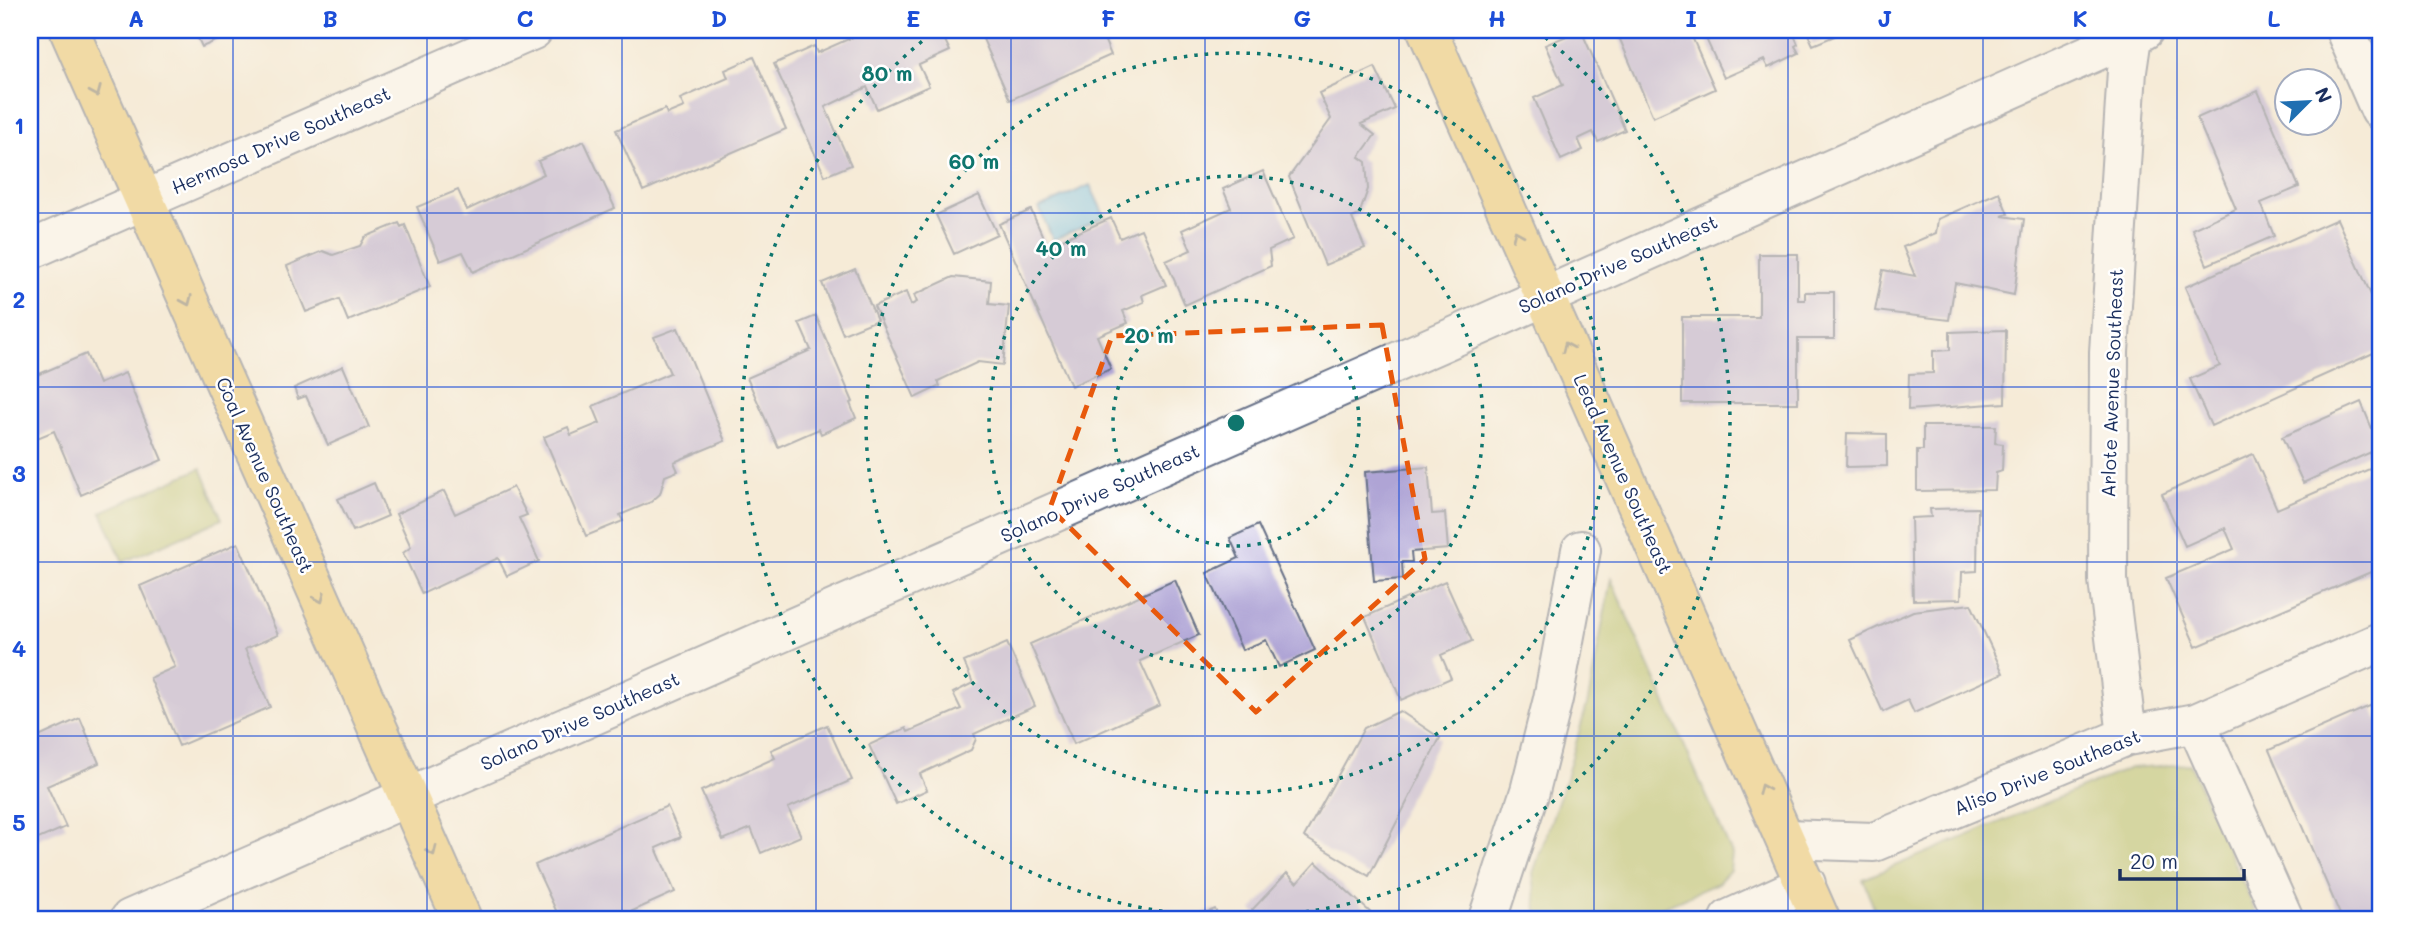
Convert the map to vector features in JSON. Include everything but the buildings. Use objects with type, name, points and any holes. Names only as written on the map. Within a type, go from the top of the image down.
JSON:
[{"type":"main road","name":"Coal Avenue Southeast","points":[[69,30],[462,919]]},
{"type":"main road","name":"Lead Avenue Southeast","points":[[1427,30],[1820,919]]},
{"type":"street","name":"Hermosa Drive Southeast","points":[[30,250],[533,30]]},
{"type":"street","points":[[2345,30],[2377,94]]},
{"type":"street","name":"Solano Drive Southeast","points":[[130,919],[1545,297],[2136,31]]},
{"type":"street","name":"Arlote Avenue Southeast","points":[[2127,736],[2108,580],[2109,365],[2125,103],[2136,31]]},
{"type":"street","points":[[1488,919],[1530,791],[1553,699],[1581,551]]},
{"type":"street","name":"Aliso Drive Southeast","points":[[1786,839],[1874,842],[2127,736],[2196,723],[2380,642]]},
{"type":"street","points":[[2196,723],[2284,919]]},
{"type":"street","points":[[1729,919],[1806,884]]},
{"type":"highlighted area","points":[[1382,325],[1425,559],[1256,712],[1050,508],[1112,336]]},
{"type":"green space","points":[[201,468],[222,519],[123,562],[101,512]]},
{"type":"green space","points":[[1611,579],[1732,854],[1730,870],[1718,883],[1635,919],[1541,919],[1537,911],[1533,873],[1566,778],[1588,701]]},
{"type":"green space","points":[[2190,764],[2259,919],[1878,919],[1863,879],[2130,768]]},
{"type":"water","points":[[1090,185],[1105,217],[1053,240],[1039,208]]}]
